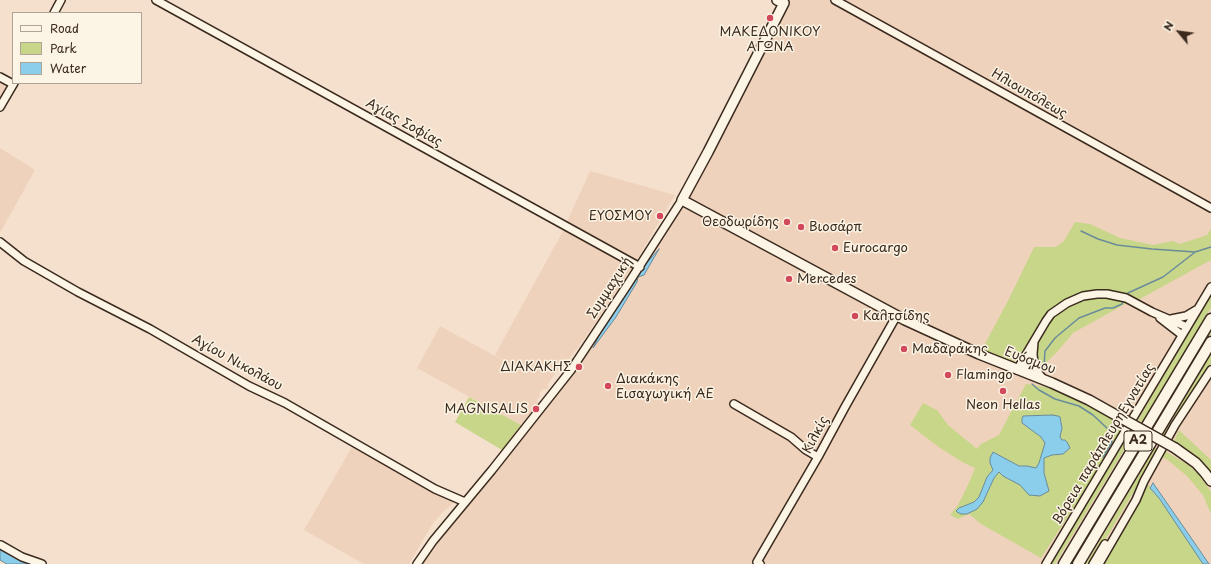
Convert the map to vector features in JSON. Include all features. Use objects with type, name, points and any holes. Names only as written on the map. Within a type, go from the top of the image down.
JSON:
[{"type":"highway","name":"Α2","points":[[1064,564],[1211,319]]},
{"type":"highway","name":"Α2","points":[[1078,564],[1211,342]]},
{"type":"main road","name":"Συμμαχική","points":[[682,200],[708,152],[782,1]]},
{"type":"main road","name":"Ευόσμου","points":[[682,200],[897,316],[943,338],[1089,400],[1175,448],[1196,463],[1211,481]]},
{"type":"street","points":[[55,12],[61,0]]},
{"type":"street","name":"Αγίας Σοφίας","points":[[156,0],[640,267]]},
{"type":"street","name":"Ηλιουπόλεως","points":[[835,0],[1211,208]]},
{"type":"street","points":[[0,78],[12,83]]},
{"type":"street","points":[[0,107],[12,84]]},
{"type":"street","name":"Συμμαχική","points":[[417,564],[433,541],[571,370],[640,267],[682,200]]},
{"type":"street","name":"Αγίου Νικολάου","points":[[0,242],[24,261],[78,292],[150,328],[249,386],[285,403],[435,489],[465,502]]},
{"type":"street","name":"Βόρεια παράπλευρηΕγνατίας","points":[[1046,564],[1211,287]]},
{"type":"street","name":"Ευόσμου","points":[[1017,370],[1046,321],[1054,312],[1067,303],[1083,296],[1097,294],[1117,295],[1126,298],[1152,312]]},
{"type":"street","points":[[1170,319],[1186,316],[1198,308]]},
{"type":"street","points":[[1152,312],[1187,327]]},
{"type":"street","points":[[1152,312],[1182,335]]},
{"type":"street","name":"Κιλκίς","points":[[760,564],[757,562],[897,316]]},
{"type":"street","points":[[1035,340],[1033,354],[1035,368],[1044,380]]},
{"type":"street","points":[[1017,370],[1025,367],[1033,354]]},
{"type":"street","points":[[1099,564],[1136,500],[1144,481],[1175,425],[1211,370]]},
{"type":"street","points":[[734,404],[791,437],[806,450],[818,457]]},
{"type":"street","points":[[1093,564],[1144,481]]},
{"type":"street","points":[[1,545],[22,557],[42,564]]},
{"type":"shaded area","points":[[789,0],[1211,0],[1211,564],[422,564],[470,500],[566,381],[599,336],[715,146]]},
{"type":"shaded area","points":[[0,81],[10,87],[0,105]]},
{"type":"shaded area","points":[[0,148],[35,170],[0,233]]},
{"type":"shaded area","points":[[590,171],[675,195],[636,261],[566,224]]},
{"type":"shaded area","points":[[564,229],[633,267],[585,338],[567,362],[563,363],[547,385],[549,386],[547,389],[543,389],[539,393],[540,396],[537,399],[538,403],[521,425],[417,368],[440,326],[528,374],[495,355]]},
{"type":"shaded area","points":[[353,445],[456,501],[433,523],[409,564],[364,564],[304,530]]},
{"type":"green space","points":[[1075,222],[1090,224],[1120,238],[1153,245],[1173,241],[1180,244],[1207,235],[1211,229],[1211,260],[1138,300],[1127,303],[1073,333],[1039,370],[1023,359],[1011,362],[981,351],[1008,301],[1034,247],[1056,247],[1064,241]]},
{"type":"green space","points":[[1211,295],[1211,308],[1143,422],[1138,420]]},
{"type":"green space","points":[[1211,328],[1211,333],[1073,564],[1070,564]]},
{"type":"green space","points":[[1211,354],[1211,370],[1167,438],[1163,435]]},
{"type":"green space","points":[[1026,384],[1059,389],[1101,410],[1125,428],[1041,558],[981,524],[969,514],[958,519],[950,515],[958,505],[975,468],[940,448],[910,425],[923,403],[937,410],[948,425],[977,449],[981,444],[999,435]]},
{"type":"green space","points":[[469,397],[521,425],[502,450],[455,422]]},
{"type":"green space","points":[[1131,430],[1135,432],[1055,564],[1050,564]]},
{"type":"green space","points":[[1179,430],[1211,460],[1211,473],[1199,461],[1173,443]]},
{"type":"green space","points":[[1155,448],[1159,449],[1091,564],[1086,564]]},
{"type":"green space","points":[[1165,451],[1190,466],[1201,477],[1211,492],[1211,514],[1203,495],[1187,476],[1162,457]]},
{"type":"green space","points":[[1147,483],[1209,564],[1102,564]]},
{"type":"water","points":[[659,249],[644,275],[638,277],[637,282],[616,317],[593,348],[602,329],[635,276]]},
{"type":"water","points":[[1052,415],[1060,417],[1062,428],[1060,437],[1062,440],[1067,442],[1070,448],[1063,454],[1052,455],[1044,458],[1044,473],[1049,491],[1040,496],[1029,495],[1020,485],[1003,476],[999,472],[994,478],[983,502],[977,509],[967,514],[957,512],[956,511],[959,508],[974,502],[979,497],[987,477],[993,470],[990,463],[990,458],[993,452],[1019,466],[1036,468],[1045,443],[1041,437],[1022,423],[1022,419],[1023,416]]},
{"type":"water","points":[[1153,483],[1209,564],[1203,564],[1159,498],[1150,488]]},
{"type":"water","points":[[0,549],[32,564],[7,564],[0,560]]},
{"type":"waterway","points":[[1081,231],[1098,239],[1117,245],[1195,252],[1211,247]]},
{"type":"waterway","points":[[1128,293],[1163,277],[1194,253]]},
{"type":"waterway","points":[[1044,367],[1045,351],[1055,338],[1079,318],[1105,308],[1113,308],[1122,304],[1124,300]]},
{"type":"waterway","points":[[1032,384],[1039,390],[1055,399],[1079,406],[1093,415],[1109,430],[1112,442],[1103,457]]},
{"type":"place","name":"ΜΑΚΕΔΟΝΙΚΟΥ ΑΓΩΝΑ","points":[[770,18]]},
{"type":"place","name":"ΕΥΟΣΜΟΥ","points":[[660,216]]},
{"type":"place","name":"Θεοδωρίδης","points":[[787,222]]},
{"type":"place","name":"Βιοσάρπ","points":[[801,227]]},
{"type":"place","name":"Eurocargo","points":[[835,248]]},
{"type":"place","name":"Mercedes","points":[[789,279]]},
{"type":"place","name":"Καλτσίδης","points":[[855,316]]},
{"type":"place","name":"Μαδαράκης","points":[[904,349]]},
{"type":"place","name":"ΔΙΑΚΑΚΗΣ","points":[[579,367]]},
{"type":"place","name":"Flamingo","points":[[948,375]]},
{"type":"place","name":"Διακάκης Εισαγωγική ΑΕ","points":[[608,386]]},
{"type":"place","name":"Neon Hellas","points":[[1003,391]]},
{"type":"place","name":"MAGNISALIS","points":[[536,409]]}]
